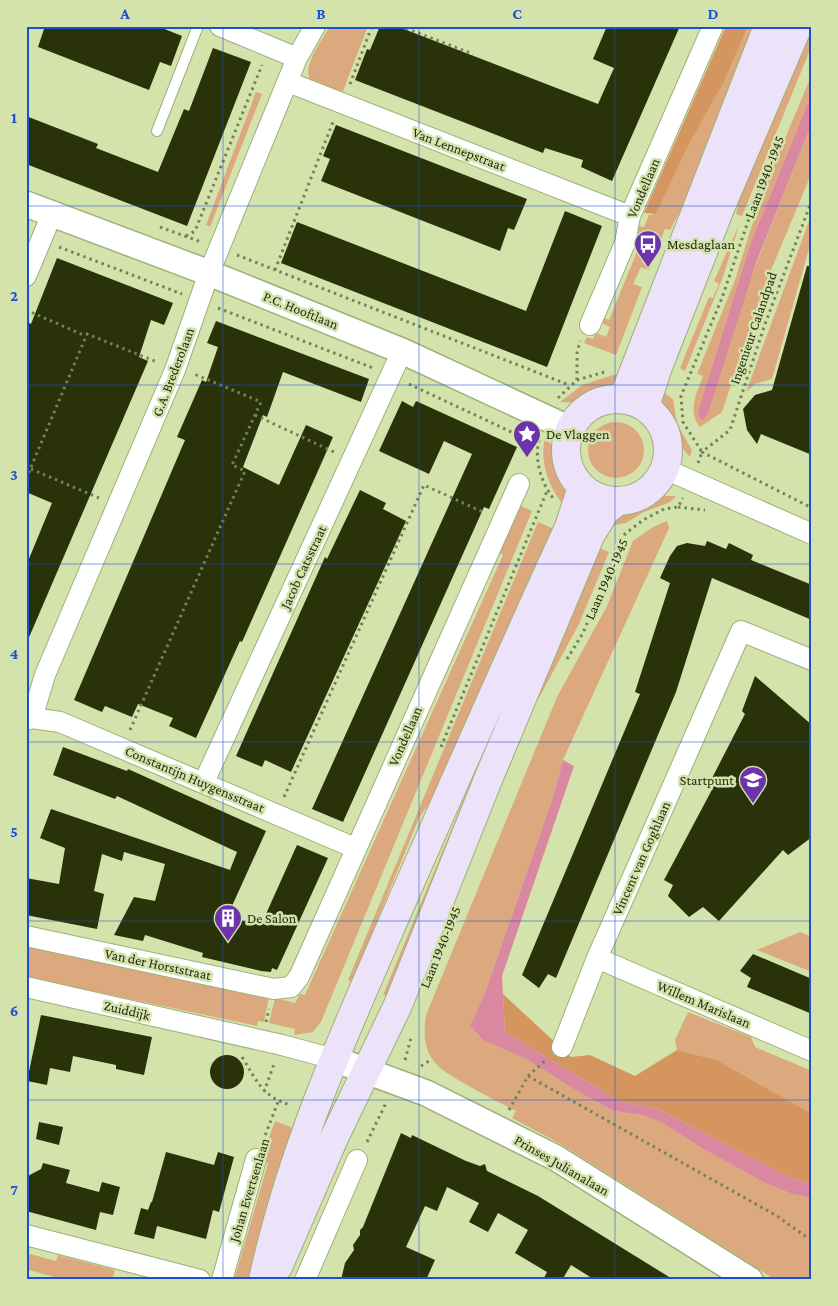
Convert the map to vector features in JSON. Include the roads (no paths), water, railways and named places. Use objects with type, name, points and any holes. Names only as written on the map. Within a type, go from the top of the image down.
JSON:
[{"type":"main road","points":[[634,402],[768,26]]},
{"type":"main road","name":"Laan 1940-1945","points":[[634,402],[658,367],[721,206],[798,26]]},
{"type":"main road","points":[[602,401],[634,402],[656,415],[666,433],[669,454],[665,469],[655,485],[644,494],[618,501],[596,496],[582,487],[572,475],[567,460],[566,444],[570,428],[578,416],[589,407],[602,401]]},
{"type":"main road","points":[[263,1280],[275,1224],[309,1120],[441,812],[569,527],[582,487]]},
{"type":"main road","name":"Laan 1940-1945","points":[[271,1280],[284,1255],[303,1207],[365,1070],[398,1005],[487,782],[590,536],[605,511],[618,501]]},
{"type":"street","points":[[220,26],[297,58]]},
{"type":"street","name":"G.A. Brederolaan","points":[[29,719],[45,675],[176,368],[209,273],[297,58],[316,26]]},
{"type":"street","name":"Vondellaan","points":[[590,325],[626,243],[630,216],[713,26]]},
{"type":"street","name":"Van Lennepstraat","points":[[288,82],[630,216]]},
{"type":"street","name":"P.C. Hooftlaan","points":[[26,204],[176,260],[402,351],[570,428]]},
{"type":"street","points":[[26,276],[52,214]]},
{"type":"street","name":"Jacob Catsstraat","points":[[204,782],[402,351]]},
{"type":"street","points":[[665,469],[812,534]]},
{"type":"street","name":"Vondellaan","points":[[291,987],[299,977],[519,484]]},
{"type":"street","name":"Vincent van Goghlaan","points":[[556,1052],[741,630],[812,660]]},
{"type":"street","name":"Constantijn Huygensstraat","points":[[29,719],[60,722],[355,848]]},
{"type":"street","name":"Van der Horststraat","points":[[26,936],[274,989],[291,987]]},
{"type":"street","name":"Willem Marislaan","points":[[596,958],[812,1051]]},
{"type":"street","name":"Zuiddijk","points":[[26,987],[228,1033],[334,1059],[365,1070]]},
{"type":"street","name":"Prinses Julianalaan","points":[[365,1070],[396,1081],[481,1119],[556,1158],[750,1280]]},
{"type":"street","name":"Johan Evertsenlaan","points":[[222,1280],[256,1159]]},
{"type":"street","points":[[305,1280],[357,1160]]},
{"type":"street","points":[[26,1235],[200,1280]]},
{"type":"lane","points":[[157,131],[198,26]]},
{"type":"place","name":"Mesdaglaan","points":[[648,268]]},
{"type":"place","name":"De Vlaggen","points":[[527,458]]},
{"type":"place","name":"Startpunt","points":[[753,804]]},
{"type":"place","name":"De Salon","points":[[228,942]]}]
